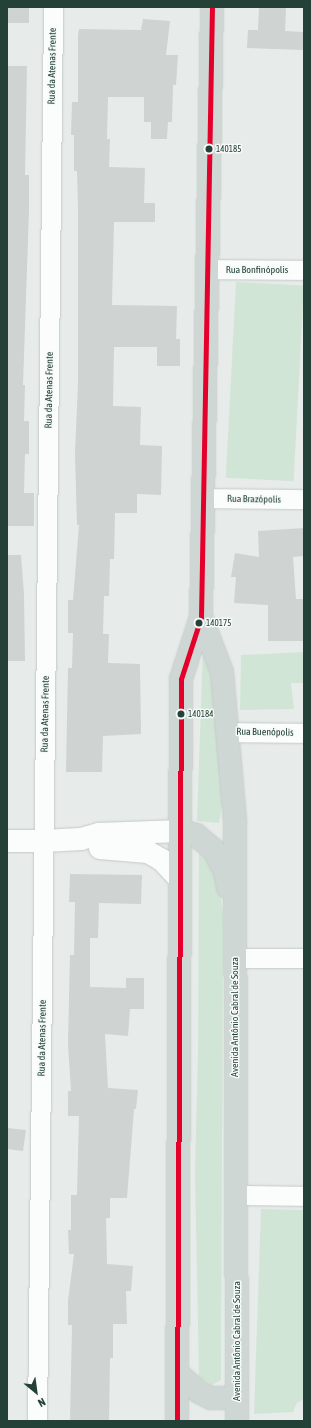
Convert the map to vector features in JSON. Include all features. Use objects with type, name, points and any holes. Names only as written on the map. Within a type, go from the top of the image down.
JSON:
[{"type":"main road","name":"Avenida Antônio Cabral de Souza","points":[[177,1421],[179,1375],[181,679],[201,617],[209,269],[212,7]]},
{"type":"main road","name":"Avenida Antônio Cabral de Souza","points":[[201,617],[222,672],[235,822],[237,1421]]},
{"type":"main road","points":[[181,831],[196,835],[214,850],[225,872],[235,915]]},
{"type":"main road","points":[[179,1375],[199,1392],[211,1398],[226,1398],[237,1395]]},
{"type":"street","name":"Rua da Atenas Frente","points":[[37,1421],[53,7]]},
{"type":"street","name":"Rua Bonfinópolis","points":[[209,269],[304,270]]},
{"type":"street","name":"Rua Brazópolis","points":[[203,498],[304,499]]},
{"type":"street","name":"Rua Buenópolis","points":[[227,732],[304,733]]},
{"type":"street","points":[[7,841],[81,839],[99,834],[181,831]]},
{"type":"street","points":[[81,839],[98,848],[148,852],[162,860],[180,879]]},
{"type":"street","points":[[235,958],[304,958]]},
{"type":"street","points":[[236,1195],[304,1196]]},
{"type":"green space","points":[[236,282],[304,286],[294,481],[226,478]]},
{"type":"green space","points":[[203,646],[210,665],[221,759],[222,804],[219,823],[197,821]]},
{"type":"green space","points":[[304,652],[304,683],[291,683],[294,709],[240,710],[241,655]]},
{"type":"green space","points":[[199,848],[217,871],[223,913],[221,1380],[212,1385],[199,1377],[195,1172],[198,1051]]},
{"type":"green space","points":[[261,1209],[304,1210],[304,1399],[297,1403],[293,1412],[254,1414]]},
{"type":"building","points":[[7,7],[29,7],[29,23],[7,23]]},
{"type":"building","points":[[259,7],[286,7],[285,31],[304,32],[304,50],[247,48],[248,30],[258,30]]},
{"type":"building","points":[[143,19],[170,21],[166,55],[178,55],[176,85],[173,85],[172,122],[168,122],[167,139],[151,139],[151,122],[144,122],[144,97],[108,97],[107,139],[110,139],[109,167],[145,168],[144,203],[155,203],[155,222],[114,222],[112,305],[177,306],[176,339],[180,339],[180,366],[157,366],[157,347],[114,347],[113,406],[141,407],[140,445],[162,446],[161,495],[137,494],[137,513],[115,513],[114,559],[110,559],[109,596],[104,596],[103,634],[109,634],[108,663],[140,664],[141,734],[103,736],[102,772],[66,772],[68,668],[72,668],[73,633],[68,633],[68,600],[73,600],[79,525],[77,525],[75,454],[78,383],[78,209],[77,171],[74,171],[74,135],[71,135],[72,102],[78,102],[78,35],[79,29],[141,30]]},
{"type":"building","points":[[7,66],[27,66],[25,175],[29,175],[29,210],[23,385],[25,385],[24,421],[29,421],[29,454],[25,454],[24,493],[34,493],[34,526],[7,526]]},
{"type":"building","points":[[304,528],[304,556],[293,557],[296,599],[304,599],[304,641],[268,641],[268,605],[234,603],[236,577],[231,577],[235,553],[259,557],[258,531]]},
{"type":"building","points":[[7,555],[21,555],[24,595],[25,661],[7,661]]},
{"type":"building","points":[[70,874],[142,875],[141,904],[99,903],[98,938],[90,938],[90,987],[126,988],[126,978],[144,978],[144,1009],[130,1009],[128,1036],[105,1034],[108,1088],[138,1090],[136,1109],[134,1109],[127,1198],[110,1198],[110,1218],[106,1218],[107,1264],[133,1266],[131,1291],[126,1291],[127,1324],[113,1324],[113,1358],[110,1358],[109,1421],[70,1421],[72,1325],[68,1325],[68,1301],[74,1254],[69,1254],[68,1230],[71,1230],[71,1195],[77,1195],[79,1116],[68,1116],[68,1091],[71,1091],[68,1044],[70,955],[74,955],[75,902],[69,902]]},
{"type":"building","points":[[7,1128],[26,1130],[23,1151],[7,1149]]},
{"type":"transit line","points":[[177,1421],[181,679],[201,617],[212,7]]},
{"type":"place","name":"140185","points":[[209,149]]},
{"type":"place","name":"140175","points":[[199,623]]},
{"type":"place","name":"140184","points":[[181,714]]}]
